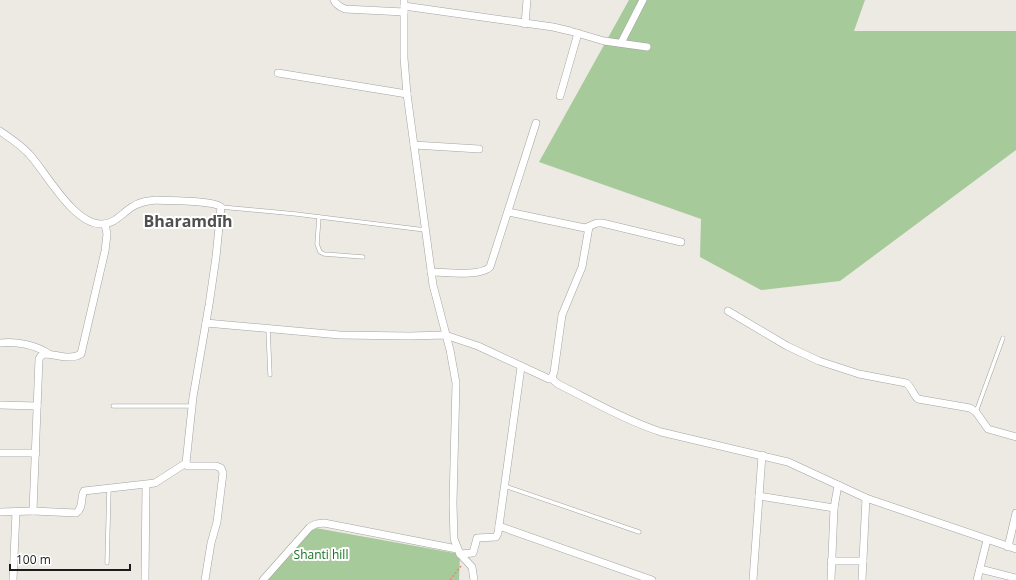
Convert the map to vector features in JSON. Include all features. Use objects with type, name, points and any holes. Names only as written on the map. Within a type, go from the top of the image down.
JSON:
[{"type":"street","points":[[334,0],[339,6],[345,9],[404,6],[553,27],[599,40],[647,47]]},
{"type":"street","points":[[525,24],[527,0]]},
{"type":"street","points":[[621,43],[643,0]]},
{"type":"street","points":[[404,6],[404,58],[407,94],[431,272],[456,383],[453,532],[459,552],[472,567],[474,580]]},
{"type":"street","points":[[560,96],[578,33]]},
{"type":"street","points":[[278,74],[407,94]]},
{"type":"street","points":[[431,272],[477,272],[487,270],[492,263],[536,123]]},
{"type":"street","points":[[0,131],[29,154],[72,208],[82,217],[94,223],[105,224],[116,219],[133,206],[148,201],[156,200],[218,204],[221,207],[216,258],[192,406],[186,463]]},
{"type":"street","points":[[414,145],[479,150]]},
{"type":"street","points":[[508,212],[582,228],[588,228],[597,223],[602,223],[681,242]]},
{"type":"street","points":[[33,511],[39,359],[44,354],[77,357],[81,354],[104,251],[107,234],[105,224]]},
{"type":"street","points":[[551,378],[554,372],[562,315],[582,267],[588,228]]},
{"type":"street","points":[[728,311],[787,346],[819,361],[859,374],[903,382],[909,386],[913,394],[918,399],[970,408],[976,412],[988,429],[1016,437]]},
{"type":"street","points":[[206,323],[340,335],[445,335],[478,346],[546,379],[551,378],[558,384],[628,420],[648,428],[795,464],[866,498],[1016,549]]},
{"type":"street","points":[[0,343],[40,348],[49,354]]},
{"type":"street","points":[[263,580],[310,527],[316,524],[324,523],[459,552],[474,553],[477,538],[496,536],[505,486],[521,367]]},
{"type":"street","points":[[0,405],[37,406]]},
{"type":"street","points":[[0,453],[36,453]]},
{"type":"street","points":[[753,580],[762,455]]},
{"type":"street","points":[[0,512],[33,511],[76,513],[81,508],[82,495],[84,491],[146,485],[160,480],[186,463]]},
{"type":"street","points":[[186,463],[187,466],[216,466],[221,468],[223,473],[217,522],[211,543],[205,580]]},
{"type":"street","points":[[831,580],[834,508],[838,484]]},
{"type":"street","points":[[145,580],[146,485]]},
{"type":"street","points":[[759,496],[834,508]]},
{"type":"street","points":[[862,580],[866,498]]},
{"type":"street","points":[[13,580],[16,512]]},
{"type":"street","points":[[1008,547],[1016,513]]},
{"type":"street","points":[[499,526],[652,580]]},
{"type":"street","points":[[977,580],[987,540]]},
{"type":"street","points":[[831,561],[863,561]]},
{"type":"street","points":[[980,569],[1016,578]]},
{"type":"lane","points":[[221,207],[426,230]]},
{"type":"lane","points":[[320,217],[317,244],[320,252],[324,254],[363,257]]},
{"type":"lane","points":[[268,329],[270,375]]},
{"type":"lane","points":[[976,412],[1003,338]]},
{"type":"lane","points":[[113,406],[192,406]]},
{"type":"lane","points":[[505,486],[640,532]]},
{"type":"lane","points":[[107,563],[109,488]]},
{"type":"path","points":[[450,580],[465,560]]},
{"type":"green space","points":[[629,0],[865,0],[854,31],[1016,31],[1016,150],[840,281],[761,290],[700,257],[701,219],[539,162]]},
{"type":"green space","name":"Shanti hill","points":[[310,527],[460,554],[459,580],[263,580]]},
{"type":"district","name":"Bharamdīh","points":[[188,221]]}]
